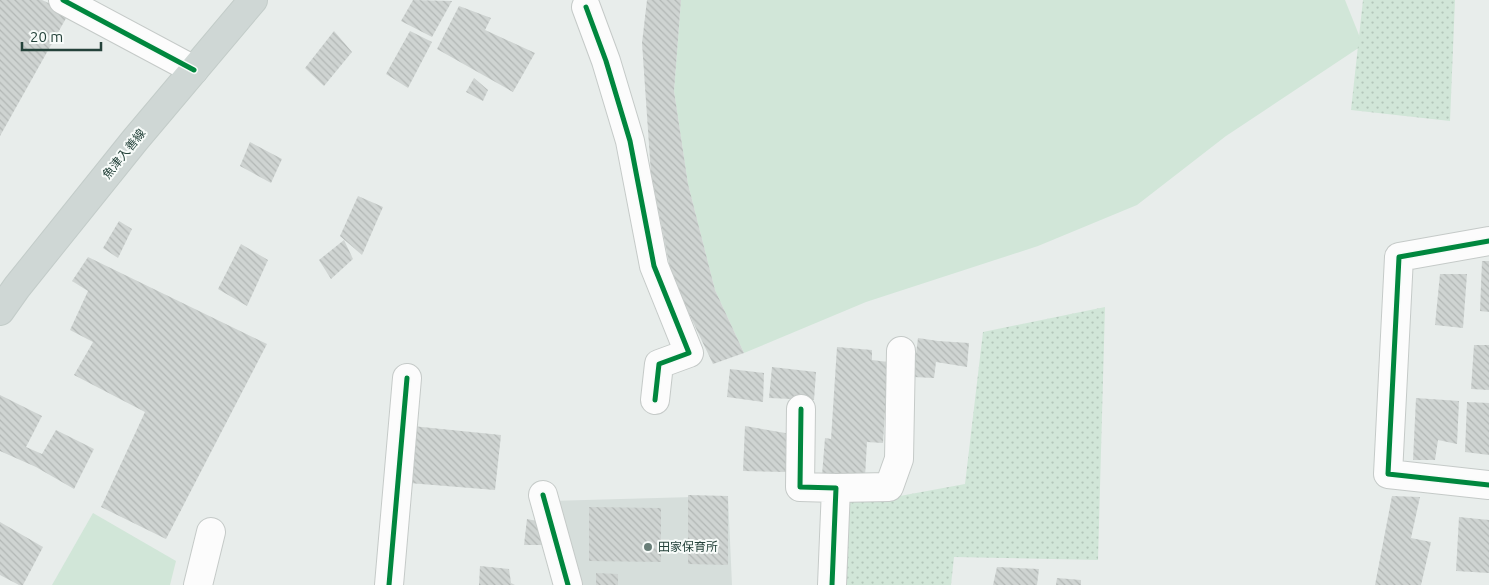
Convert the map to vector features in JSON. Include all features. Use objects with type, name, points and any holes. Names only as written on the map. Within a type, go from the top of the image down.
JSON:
[{"type":"main road","name":"魚津入善線","points":[[0,311],[42,256],[253,0]]},
{"type":"street","points":[[64,0],[194,70]]},
{"type":"street","points":[[582,2],[606,61],[630,141],[654,266],[689,353],[659,364],[654,400]]},
{"type":"street","points":[[1489,241],[1399,257],[1388,474],[1489,485]]},
{"type":"street","points":[[801,409],[800,487],[889,487],[899,459],[901,351]]},
{"type":"street","points":[[389,585],[407,378]]},
{"type":"street","points":[[832,585],[836,488]]},
{"type":"street","points":[[543,495],[568,585]]},
{"type":"street","points":[[198,585],[211,532]]},
{"type":"shaded area","points":[[728,496],[732,585],[574,585],[550,501]]},
{"type":"green space","points":[[681,0],[1345,0],[1363,45],[1226,136],[1137,205],[1038,246],[866,302],[744,353],[715,290],[688,184],[674,91]]},
{"type":"green space","points":[[1363,0],[1455,0],[1450,121],[1351,110]]},
{"type":"green space","points":[[1105,307],[1098,560],[954,557],[951,585],[844,585],[848,502],[889,498],[965,484],[983,332]]},
{"type":"green space","points":[[93,513],[176,561],[170,585],[52,585]]},
{"type":"building","points":[[0,0],[42,0],[69,13],[0,136]]},
{"type":"building","points":[[413,0],[452,1],[432,37],[401,21]]},
{"type":"building","points":[[647,0],[681,0],[674,91],[688,184],[715,290],[744,353],[713,364],[672,278],[651,174],[642,43]]},
{"type":"building","points":[[459,6],[491,18],[485,30],[535,53],[513,92],[437,49]]},
{"type":"building","points":[[334,31],[352,52],[324,86],[305,68]]},
{"type":"building","points":[[410,31],[432,42],[408,88],[386,74]]},
{"type":"building","points":[[474,78],[488,90],[483,101],[466,92]]},
{"type":"building","points":[[250,142],[282,159],[271,183],[240,166]]},
{"type":"building","points":[[358,196],[383,207],[362,255],[340,236]]},
{"type":"building","points":[[119,221],[132,229],[118,258],[103,248]]},
{"type":"building","points":[[344,240],[353,259],[331,279],[319,260]]},
{"type":"building","points":[[241,244],[268,260],[247,306],[218,289]]},
{"type":"building","points":[[88,257],[267,344],[166,539],[101,507],[145,412],[74,375],[93,342],[70,330],[88,291],[72,281]]},
{"type":"building","points":[[1482,261],[1489,261],[1489,312],[1480,311]]},
{"type":"building","points":[[1440,274],[1467,274],[1463,328],[1435,325]]},
{"type":"building","points":[[918,338],[969,343],[967,367],[936,362],[934,378],[913,377]]},
{"type":"building","points":[[1474,345],[1489,345],[1489,390],[1471,389]]},
{"type":"building","points":[[837,347],[872,350],[872,360],[888,362],[883,443],[867,442],[865,477],[822,475],[825,438],[831,439]]},
{"type":"building","points":[[772,367],[816,372],[814,400],[769,398]]},
{"type":"building","points":[[730,369],[764,373],[763,402],[727,397]]},
{"type":"building","points":[[0,395],[42,416],[26,447],[42,454],[56,430],[94,449],[74,489],[36,467],[0,451]]},
{"type":"building","points":[[1416,398],[1459,401],[1457,444],[1438,440],[1435,460],[1413,460]]},
{"type":"building","points":[[1467,402],[1489,403],[1489,455],[1465,452]]},
{"type":"building","points":[[412,426],[501,435],[495,490],[409,483]]},
{"type":"building","points":[[745,426],[791,434],[786,472],[743,471]]},
{"type":"building","points":[[688,495],[728,496],[728,565],[688,564]]},
{"type":"building","points":[[1392,496],[1420,497],[1411,538],[1431,542],[1421,585],[1375,585]]},
{"type":"building","points":[[589,507],[661,508],[661,562],[589,561]]},
{"type":"building","points":[[1459,517],[1489,520],[1489,573],[1456,571]]},
{"type":"building","points":[[527,519],[542,522],[542,545],[524,545]]},
{"type":"building","points":[[0,522],[43,547],[23,585],[19,585],[0,575]]},
{"type":"building","points":[[480,566],[509,569],[511,583],[515,585],[479,585]]},
{"type":"building","points":[[997,567],[1039,569],[1037,585],[993,585]]},
{"type":"building","points":[[596,573],[618,574],[618,585],[596,585]]},
{"type":"building","points":[[1057,578],[1081,580],[1081,585],[1056,585]]},
{"type":"cycle path","points":[[63,0],[194,70]]},
{"type":"cycle path","points":[[586,7],[606,61],[630,141],[654,266],[689,353],[659,364],[655,400]]},
{"type":"cycle path","points":[[1489,241],[1399,257],[1388,474],[1489,485]]},
{"type":"cycle path","points":[[389,585],[407,378]]},
{"type":"cycle path","points":[[801,409],[800,487],[836,488],[832,585]]},
{"type":"cycle path","points":[[543,495],[568,585]]},
{"type":"place","name":"田家保育所","points":[[648,547]]}]
